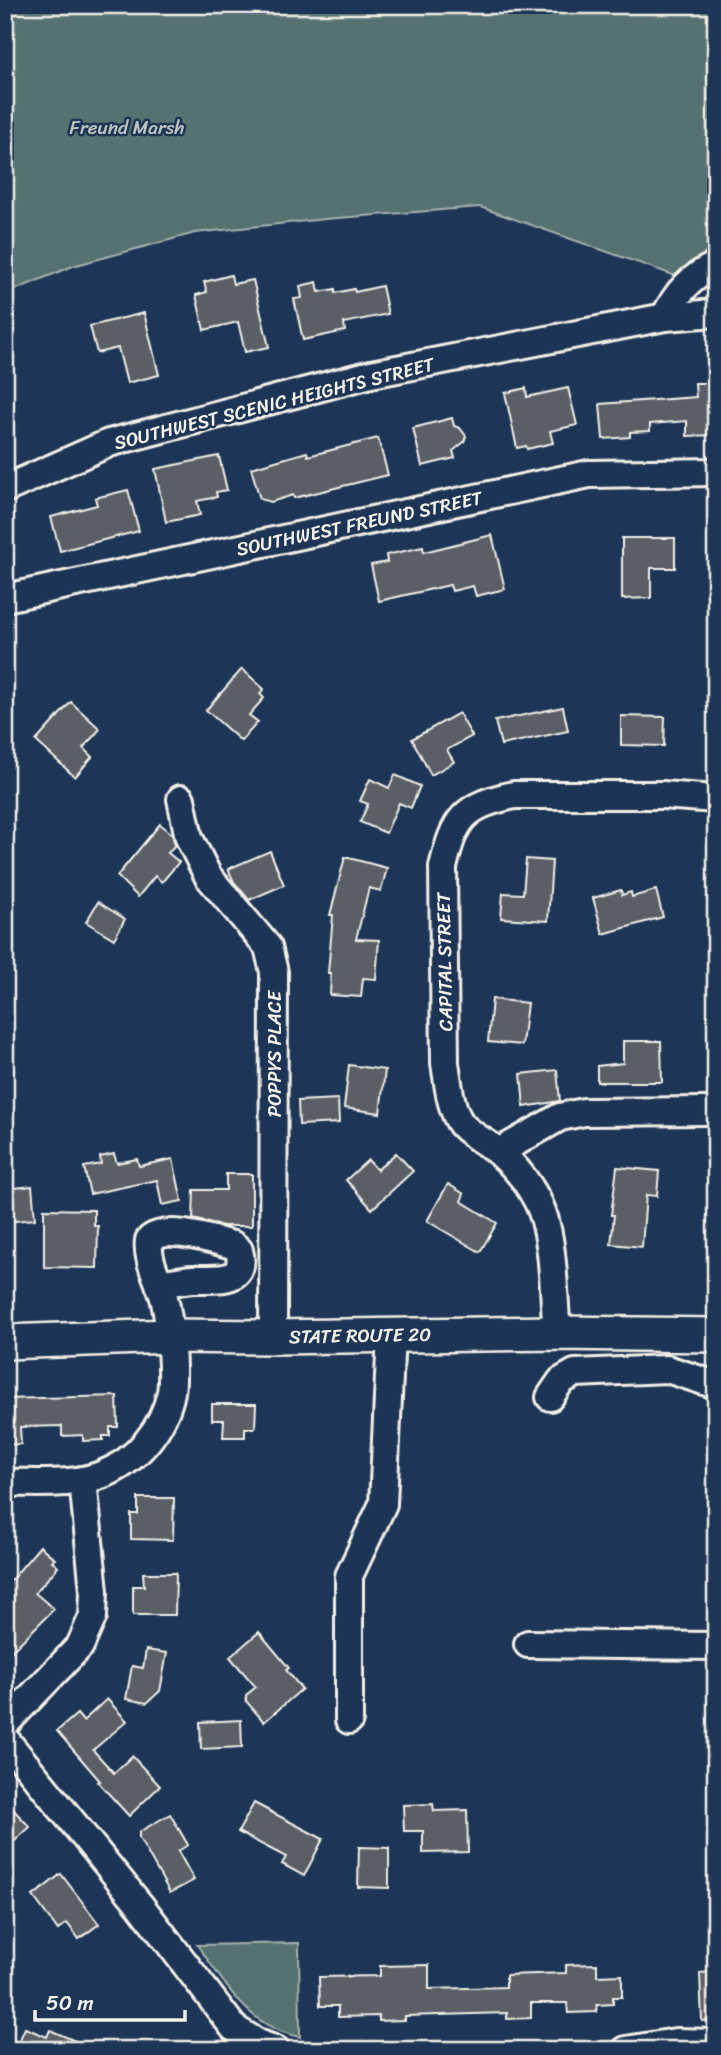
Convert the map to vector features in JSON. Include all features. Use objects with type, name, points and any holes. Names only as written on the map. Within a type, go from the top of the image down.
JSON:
[{"type":"main road","name":"STATE ROUTE 20","points":[[5,1342],[170,1336],[557,1332],[716,1335]]},
{"type":"street","points":[[665,317],[672,300],[690,281],[716,265]]},
{"type":"street","name":"SOUTHWEST SCENIC HEIGHTS STREET","points":[[5,489],[109,443],[371,374],[665,317],[716,313]]},
{"type":"street","name":"SOUTHWEST FREUND STREET","points":[[5,598],[589,474],[716,472]]},
{"type":"street","name":"CAPITAL STREET","points":[[557,1332],[550,1247],[538,1202],[521,1174],[499,1152],[462,1125],[450,1095],[445,1063],[443,867],[450,837],[461,819],[475,806],[514,795],[662,795],[716,799]]},
{"type":"street","name":"POPPYS PLACE","points":[[181,799],[189,838],[208,876],[268,947],[274,972],[273,1337]]},
{"type":"street","points":[[499,1152],[560,1117],[584,1112],[706,1111]]},
{"type":"street","points":[[5,1483],[83,1480],[102,1475],[129,1459],[156,1432],[171,1392],[170,1336],[166,1304],[159,1284]]},
{"type":"street","points":[[349,1720],[349,1576],[383,1504],[391,1334]]},
{"type":"street","points":[[550,1397],[561,1381],[575,1373],[667,1370],[716,1385]]},
{"type":"street","points":[[5,1724],[80,1646],[93,1616],[94,1591],[83,1480]]},
{"type":"street","points":[[528,1644],[716,1646]]},
{"type":"street","points":[[5,1739],[141,1905],[234,2028],[258,2043],[276,2050]]},
{"type":"street","points":[[626,2050],[676,2042],[716,2043]]},
{"type":"green space","name":"Freund Marsh","points":[[5,5],[716,5],[716,265],[690,281],[480,207],[325,219],[195,233],[73,266],[5,294]]},
{"type":"green space","points":[[299,1943],[300,2037],[281,2032],[252,2014],[229,1989],[197,1945]]},
{"type":"building","points":[[231,275],[233,284],[253,280],[269,347],[245,352],[238,322],[204,330],[196,295],[207,292],[204,282]]},
{"type":"building","points":[[317,282],[319,292],[335,289],[335,293],[382,286],[388,314],[344,323],[345,331],[303,340],[294,299],[302,298],[300,286]]},
{"type":"building","points":[[144,313],[159,375],[127,383],[118,348],[97,353],[90,326]]},
{"type":"building","points":[[695,383],[716,383],[716,435],[687,436],[687,421],[650,424],[650,431],[630,432],[630,437],[603,439],[600,404],[696,397]]},
{"type":"building","points":[[526,388],[527,397],[568,388],[577,425],[550,431],[553,443],[527,449],[526,446],[517,448],[505,393]]},
{"type":"building","points":[[452,418],[454,426],[460,428],[466,436],[464,442],[453,451],[455,458],[422,466],[413,428]]},
{"type":"building","points":[[378,438],[388,475],[294,498],[293,495],[271,502],[260,499],[251,468],[307,452],[308,456]]},
{"type":"building","points":[[219,456],[227,490],[216,492],[217,497],[197,501],[200,515],[166,522],[155,469]]},
{"type":"building","points":[[128,490],[139,531],[60,551],[51,517],[97,505],[95,498]]},
{"type":"building","points":[[492,535],[505,589],[476,596],[473,586],[452,591],[450,585],[379,601],[371,565],[387,562],[386,555],[423,547],[424,552]]},
{"type":"building","points":[[622,538],[675,538],[675,568],[651,568],[651,598],[622,599]]},
{"type":"building","points":[[242,669],[264,689],[260,694],[264,698],[249,715],[258,722],[241,741],[206,710]]},
{"type":"building","points":[[71,702],[100,729],[83,748],[92,757],[75,777],[36,741]]},
{"type":"building","points":[[563,707],[568,731],[501,745],[495,721]]},
{"type":"building","points":[[459,713],[472,736],[447,750],[454,762],[431,775],[412,739]]},
{"type":"building","points":[[621,716],[665,717],[664,746],[621,745]]},
{"type":"building","points":[[395,775],[420,786],[411,808],[399,803],[386,833],[360,822],[368,804],[360,801],[370,779],[389,788]]},
{"type":"building","points":[[160,824],[172,834],[175,845],[168,853],[179,862],[162,882],[155,876],[138,897],[117,876]]},
{"type":"building","points":[[270,851],[284,885],[249,900],[234,882],[228,869]]},
{"type":"building","points":[[345,857],[387,868],[381,891],[369,888],[356,939],[379,940],[376,979],[363,978],[361,997],[330,995],[331,973],[328,973],[333,915],[330,915]]},
{"type":"building","points":[[526,859],[552,861],[548,921],[501,918],[503,893],[523,894]]},
{"type":"building","points":[[621,890],[622,895],[631,892],[632,897],[656,890],[663,917],[603,934],[593,898]]},
{"type":"building","points":[[98,902],[125,919],[114,939],[86,922]]},
{"type":"building","points":[[492,999],[527,1003],[522,1045],[488,1042]]},
{"type":"building","points":[[623,1041],[661,1041],[662,1082],[597,1082],[597,1066],[623,1063]]},
{"type":"building","points":[[349,1065],[385,1070],[380,1113],[344,1108]]},
{"type":"building","points":[[557,1070],[560,1101],[524,1107],[521,1074]]},
{"type":"building","points":[[338,1099],[339,1123],[299,1125],[298,1101]]},
{"type":"building","points":[[396,1153],[413,1171],[372,1209],[346,1180],[368,1160],[377,1170]]},
{"type":"building","points":[[114,1154],[117,1163],[137,1159],[139,1166],[173,1159],[182,1201],[162,1205],[157,1180],[90,1194],[84,1167],[101,1164],[100,1157]]},
{"type":"building","points":[[617,1167],[659,1171],[657,1196],[646,1195],[642,1247],[611,1244],[614,1215],[611,1215]]},
{"type":"building","points":[[226,1174],[252,1174],[252,1226],[223,1226],[193,1219],[194,1190],[226,1190]]},
{"type":"building","points":[[448,1184],[464,1194],[461,1201],[497,1223],[480,1252],[427,1221]]},
{"type":"building","points":[[32,1186],[35,1219],[5,1222],[5,1189]]},
{"type":"building","points":[[44,1209],[94,1210],[94,1226],[98,1226],[97,1268],[44,1267]]},
{"type":"building","points":[[117,1396],[118,1427],[110,1427],[110,1436],[103,1436],[103,1440],[83,1441],[83,1435],[62,1436],[62,1426],[20,1427],[21,1444],[5,1445],[5,1399]]},
{"type":"building","points":[[212,1404],[256,1404],[255,1428],[245,1428],[245,1437],[223,1437],[224,1420],[212,1420]]},
{"type":"building","points":[[138,1498],[174,1498],[173,1540],[131,1539],[131,1514],[138,1514]]},
{"type":"building","points":[[40,1546],[55,1559],[52,1561],[58,1567],[35,1593],[54,1609],[5,1658],[5,1587]]},
{"type":"building","points":[[143,1573],[176,1573],[175,1615],[133,1615],[133,1586],[144,1586]]},
{"type":"building","points":[[259,1632],[289,1668],[286,1670],[302,1689],[264,1722],[246,1701],[246,1695],[256,1687],[230,1657]]},
{"type":"building","points":[[146,1650],[167,1653],[160,1691],[147,1703],[126,1699],[132,1666],[143,1668]]},
{"type":"building","points":[[107,1699],[127,1721],[93,1750],[114,1773],[132,1756],[160,1786],[129,1816],[57,1731],[77,1714],[83,1721]]},
{"type":"building","points":[[241,1720],[242,1747],[201,1749],[200,1722]]},
{"type":"building","points":[[5,1801],[30,1827],[5,1850]]},
{"type":"building","points":[[254,1803],[323,1839],[304,1876],[282,1864],[286,1857],[238,1832]]},
{"type":"building","points":[[433,1804],[434,1811],[467,1810],[468,1852],[423,1853],[423,1831],[404,1831],[403,1805]]},
{"type":"building","points":[[170,1814],[188,1845],[178,1851],[194,1880],[170,1893],[139,1838],[139,1832]]},
{"type":"building","points":[[359,1847],[389,1848],[389,1888],[358,1887]]},
{"type":"building","points":[[61,1874],[99,1924],[79,1939],[67,1923],[58,1930],[33,1896]]},
{"type":"building","points":[[597,1964],[597,1976],[622,1975],[622,1997],[613,1997],[613,2004],[597,2005],[597,2012],[568,2013],[567,2003],[531,2003],[531,2018],[507,2019],[507,2013],[405,2016],[405,2020],[379,2021],[379,2016],[338,2017],[338,2006],[320,2006],[319,1977],[380,1976],[380,1966],[429,1965],[429,1989],[506,1987],[506,1975],[566,1973],[566,1965]]},
{"type":"building","points":[[716,1972],[716,2020],[702,2021],[700,1973]]},
{"type":"building","points":[[25,2028],[47,2037],[50,2030],[96,2050],[15,2050]]}]
